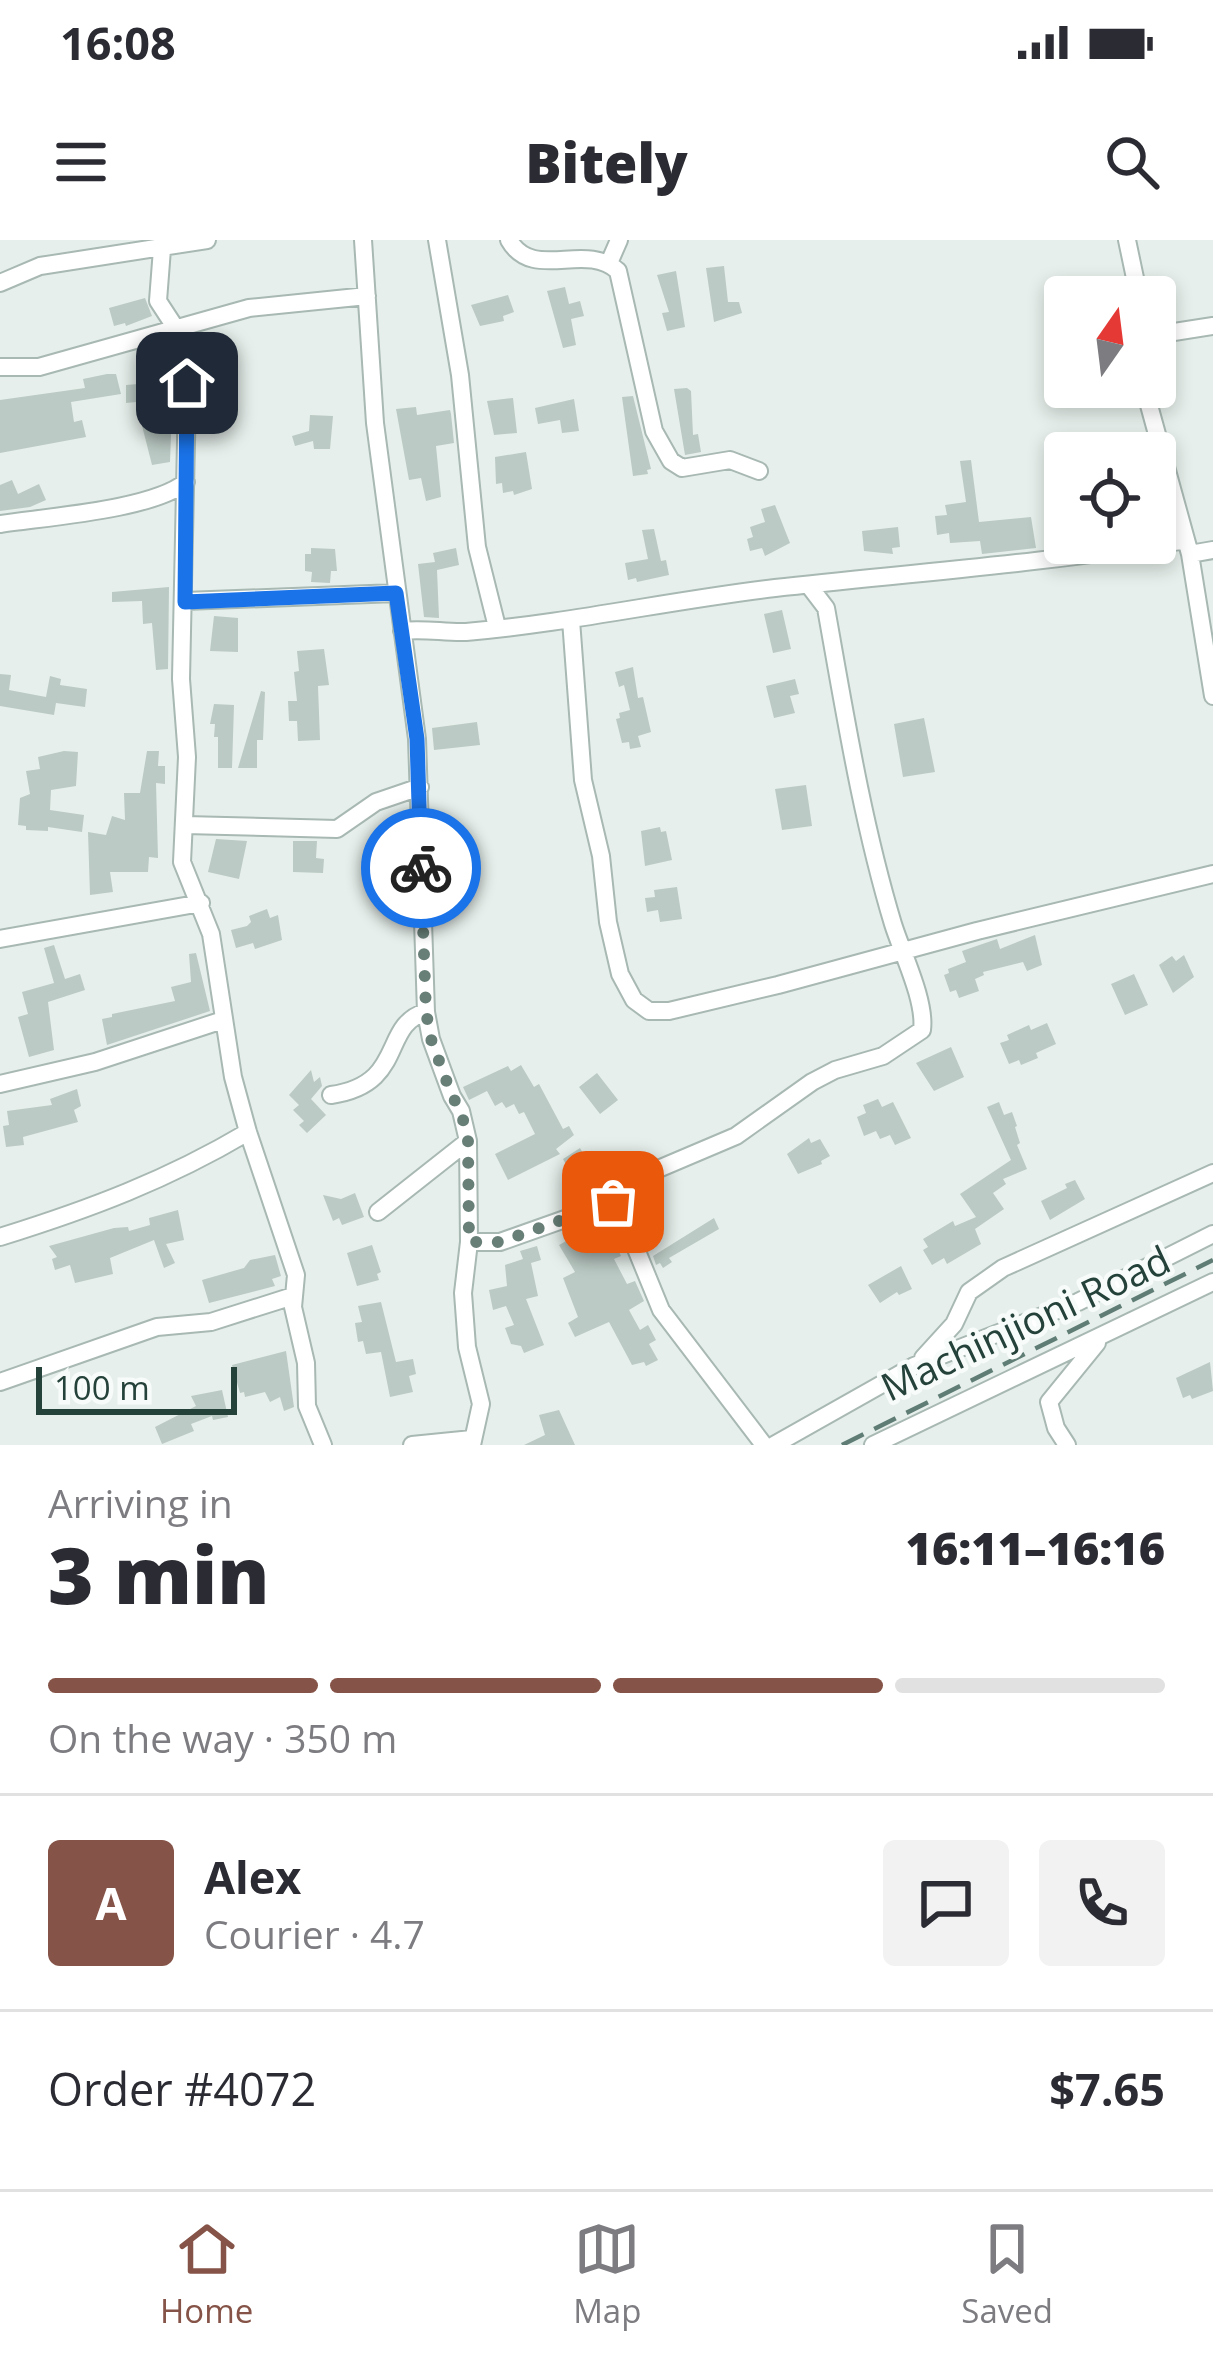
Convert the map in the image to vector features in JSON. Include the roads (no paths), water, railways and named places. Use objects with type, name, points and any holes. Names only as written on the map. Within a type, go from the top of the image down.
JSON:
[{"type":"street","points":[[0,283],[40,266],[207,240]]},
{"type":"street","points":[[363,240],[375,423],[420,788],[426,1012],[431,1039],[461,1111],[468,1141],[469,1242],[464,1293],[467,1346],[481,1404],[472,1442],[412,1445]]},
{"type":"street","points":[[436,240],[460,375],[477,547],[497,627]]},
{"type":"street","points":[[509,240],[516,253],[535,261],[583,256],[609,263],[620,276],[654,431],[671,461],[682,468],[730,460],[759,471]]},
{"type":"street","points":[[609,263],[619,240]]},
{"type":"street","points":[[1127,240],[1135,276]]},
{"type":"street","points":[[162,249],[158,301],[188,347],[181,679],[187,757],[185,873],[211,934],[223,1020],[248,1132],[296,1275],[293,1296],[306,1363],[307,1406],[322,1445]]},
{"type":"street","points":[[0,367],[39,367],[249,308],[368,296]]},
{"type":"street","points":[[1176,332],[1213,326]]},
{"type":"street","points":[[1150,408],[1188,547],[1213,693]]},
{"type":"street","points":[[0,524],[48,520],[168,494],[186,482]]},
{"type":"street","points":[[168,494],[186,502]]},
{"type":"street","points":[[402,631],[464,632],[772,589],[1188,547],[1213,550]]},
{"type":"street","points":[[826,608],[833,584]]},
{"type":"street","points":[[469,1242],[494,1243],[600,1207],[645,1174],[736,1136],[835,1070],[883,1056],[911,1041],[923,1025],[857,782],[826,608],[810,586]]},
{"type":"street","points":[[185,602],[396,593]]},
{"type":"street","points":[[571,620],[583,780],[601,856],[608,922],[620,974],[634,1000],[650,1011],[669,1011],[1213,874]]},
{"type":"street","points":[[184,825],[337,829],[376,802],[420,788]]},
{"type":"street","points":[[0,939],[201,902]]},
{"type":"street","points":[[331,1095],[371,1083],[389,1061],[406,1022],[426,1012]]},
{"type":"street","points":[[0,1084],[95,1062],[223,1020]]},
{"type":"street","points":[[0,1238],[106,1204],[187,1168],[248,1132]]},
{"type":"street","points":[[378,1211],[468,1141]]},
{"type":"street","points":[[914,1366],[948,1333],[970,1292],[989,1277],[1213,1173]]},
{"type":"street","points":[[620,1195],[623,1217],[661,1310],[764,1445]]},
{"type":"street","name":"Machinjioni Road","points":[[774,1445],[914,1366],[1078,1302],[1213,1234]]},
{"type":"street","points":[[873,1445],[1213,1282]]},
{"type":"street","points":[[0,1382],[157,1327],[211,1322],[293,1296]]},
{"type":"street","points":[[1067,1445],[1055,1428],[1049,1402],[1101,1337]]},
{"type":"railway","points":[[842,1445],[1213,1260]]}]
